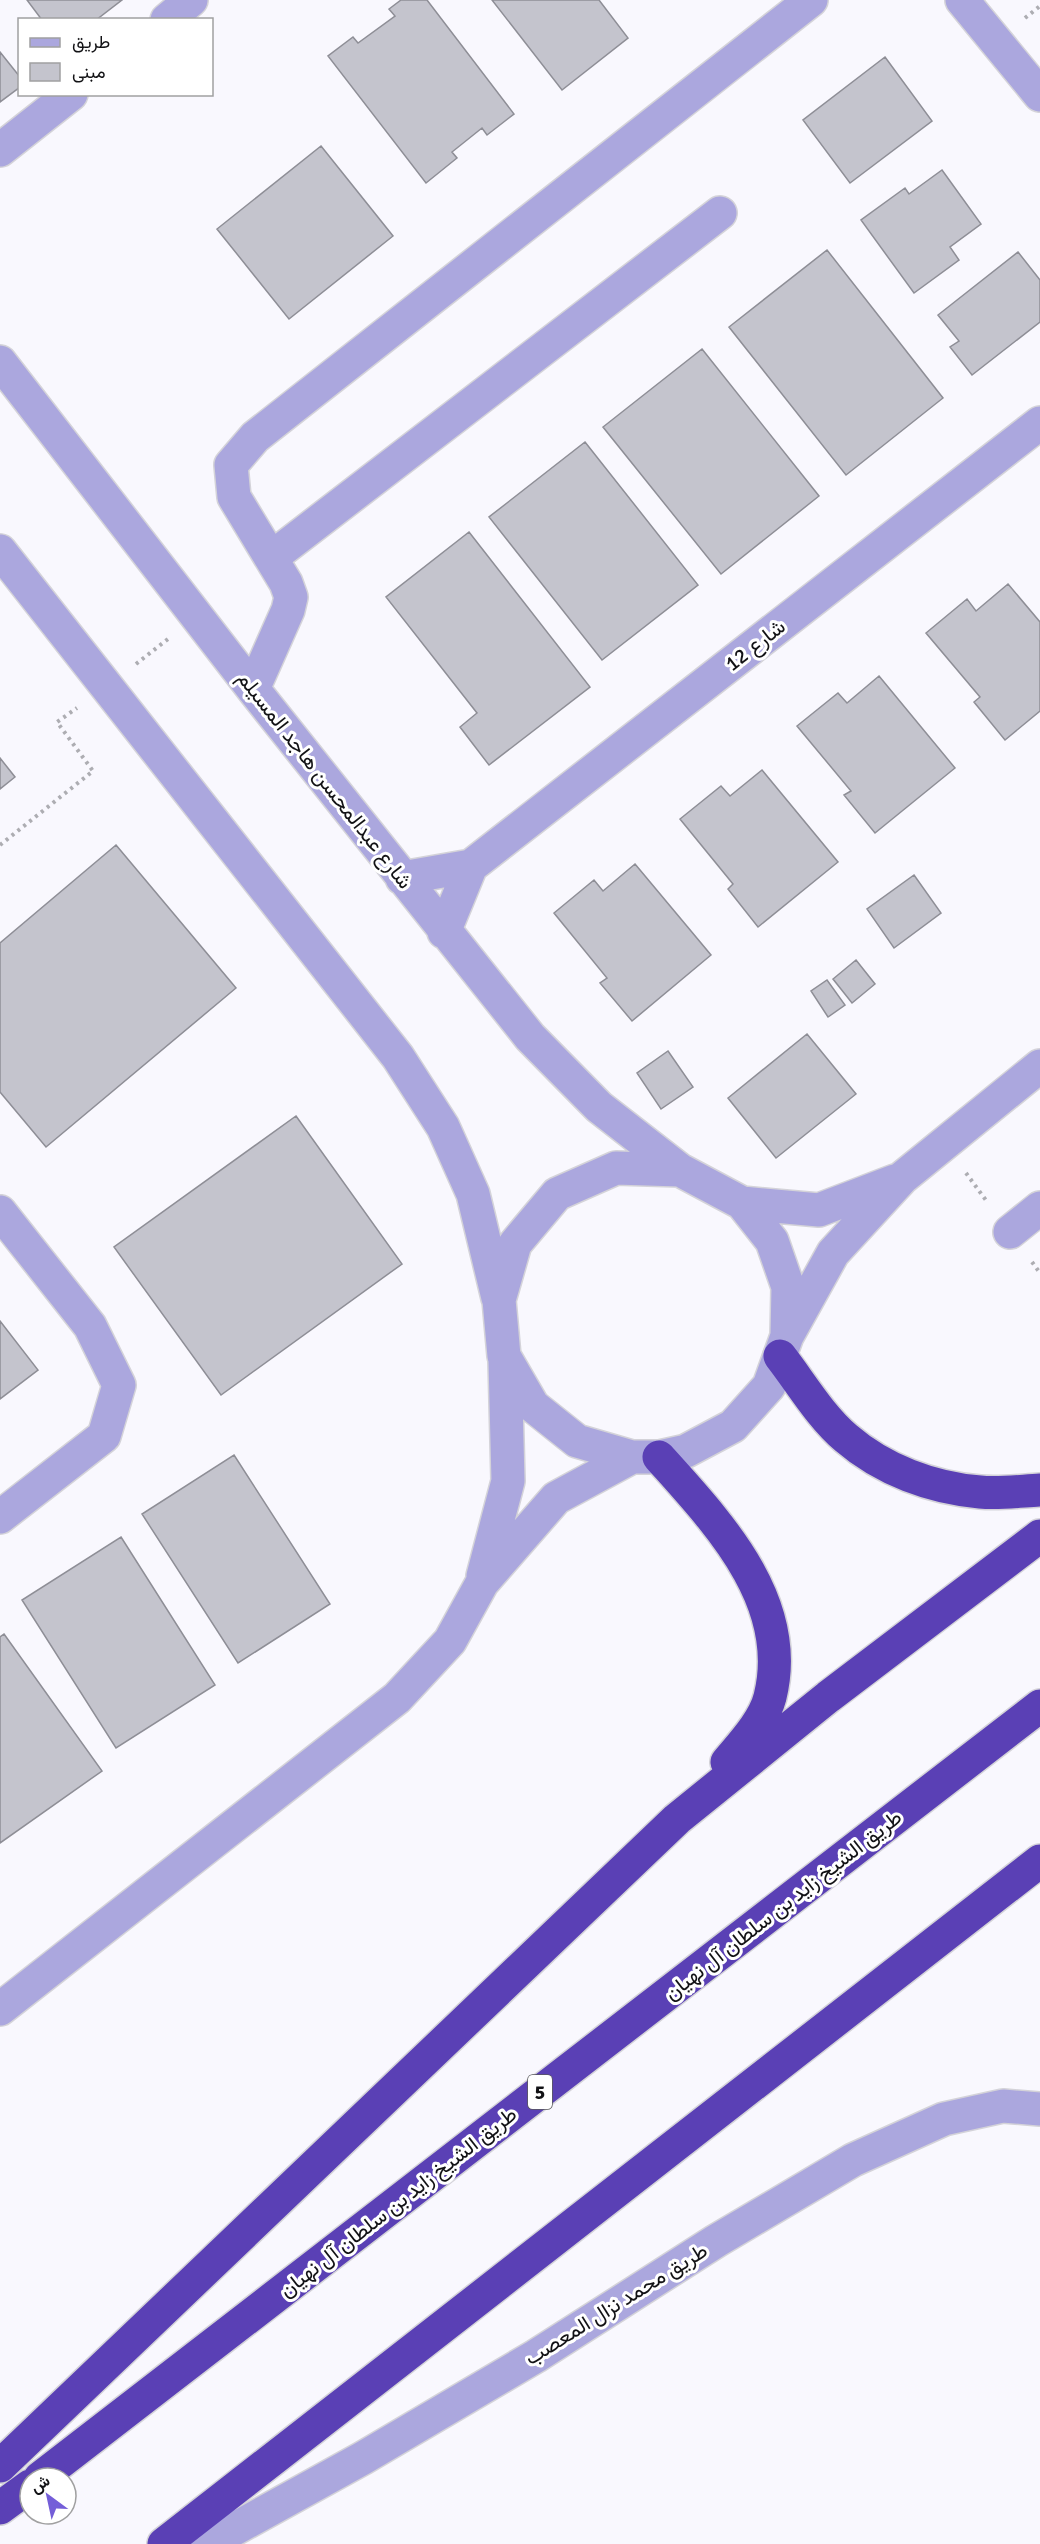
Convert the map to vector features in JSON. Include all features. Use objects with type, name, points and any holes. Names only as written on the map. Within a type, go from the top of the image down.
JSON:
[{"type":"highway","points":[[784,1346],[820,1409],[845,1438],[884,1466],[931,1483],[981,1492],[1040,1490]]},
{"type":"highway","points":[[646,1457],[736,1548],[759,1588],[769,1626],[774,1662],[769,1699],[746,1740],[677,1819]]},
{"type":"highway","points":[[0,2466],[677,1819],[828,1697],[1040,1536]]},
{"type":"highway","name":"طريق الشيخ زايد بن سلطان آل نهيان","points":[[56,2466],[1040,1706]]},
{"type":"highway","points":[[164,2544],[1040,1861]]},
{"type":"highway","points":[[0,2508],[18,2495]]},
{"type":"street","points":[[168,18],[191,0]]},
{"type":"street","points":[[253,688],[288,610],[291,597],[271,558],[234,497],[231,465],[255,437],[811,0]]},
{"type":"street","points":[[962,0],[1040,95]]},
{"type":"street","points":[[0,150],[68,96]]},
{"type":"street","points":[[271,558],[720,213]]},
{"type":"street","name":"شارع عبدالمحسن هاجد المسيلم","points":[[0,362],[444,932],[530,1037],[599,1107],[680,1170],[742,1203]]},
{"type":"street","name":"شارع 12","points":[[402,878],[471,866],[1040,423]]},
{"type":"street","points":[[0,551],[398,1057],[443,1126],[473,1194],[498,1299],[504,1356],[508,1480],[482,1583]]},
{"type":"street","name":"شارع 12","points":[[444,932],[471,866]]},
{"type":"street","points":[[0,2009],[397,1698],[450,1641],[482,1583],[556,1498],[646,1457],[686,1451],[734,1426],[769,1386],[784,1346],[832,1252],[902,1178],[1040,1065]]},
{"type":"street","points":[[498,1299],[515,1244],[557,1194],[616,1168],[680,1170]]},
{"type":"street","points":[[742,1203],[819,1210],[902,1178]]},
{"type":"street","points":[[742,1203],[772,1241],[788,1287],[784,1346]]},
{"type":"street","points":[[1010,1232],[1040,1208]]},
{"type":"street","points":[[0,1212],[90,1326],[119,1385],[104,1436],[0,1517]]},
{"type":"street","points":[[504,1356],[533,1406],[577,1441],[646,1457]]},
{"type":"street","points":[[1003,2106],[1040,2102]]},
{"type":"street","name":"طريق محمد نزال المعصب","points":[[207,2544],[363,2458],[525,2362],[716,2241],[853,2160],[944,2119],[1003,2106],[1040,2109]]},
{"type":"building","points":[[27,0],[122,0],[99,18],[40,18]]},
{"type":"building","points":[[401,0],[427,0],[514,114],[487,135],[482,128],[452,152],[457,158],[426,183],[328,56],[353,37],[358,43],[395,16],[389,9]]},
{"type":"building","points":[[492,0],[599,0],[628,38],[562,90]]},
{"type":"building","points":[[0,52],[18,74],[18,88],[0,102]]},
{"type":"building","points":[[885,57],[932,121],[850,183],[803,120]]},
{"type":"building","points":[[321,146],[393,236],[289,319],[217,229]]},
{"type":"building","points":[[942,170],[981,224],[950,247],[959,260],[914,293],[861,220],[905,188],[909,194]]},
{"type":"building","points":[[827,250],[943,398],[846,475],[729,327]]},
{"type":"building","points":[[1018,252],[1040,280],[1040,322],[972,375],[950,347],[959,341],[938,315]]},
{"type":"building","points":[[702,349],[819,496],[721,574],[603,427]]},
{"type":"building","points":[[585,442],[698,585],[602,660],[489,517]]},
{"type":"building","points":[[469,532],[590,687],[489,765],[460,727],[477,713],[386,597]]},
{"type":"building","points":[[1008,584],[1040,622],[1040,711],[1005,740],[974,702],[980,697],[926,633],[967,599],[976,611]]},
{"type":"building","points":[[879,676],[955,768],[875,833],[844,795],[851,791],[797,726],[838,693],[847,703]]},
{"type":"building","points":[[0,758],[15,777],[0,789]]},
{"type":"building","points":[[762,770],[838,862],[758,927],[728,889],[733,884],[680,819],[721,786],[730,796]]},
{"type":"building","points":[[116,845],[236,988],[46,1147],[0,1092],[0,943]]},
{"type":"building","points":[[635,864],[711,955],[632,1021],[600,983],[607,978],[554,913],[594,880],[603,891]]},
{"type":"building","points":[[914,875],[941,913],[894,948],[867,909]]},
{"type":"building","points":[[856,960],[875,984],[852,1003],[833,979]]},
{"type":"building","points":[[827,980],[845,1005],[828,1017],[811,991]]},
{"type":"building","points":[[807,1034],[856,1094],[776,1158],[728,1098]]},
{"type":"building","points":[[668,1051],[693,1087],[661,1109],[637,1073]]},
{"type":"building","points":[[296,1116],[402,1264],[221,1395],[114,1247]]},
{"type":"building","points":[[0,1321],[38,1370],[0,1399]]},
{"type":"building","points":[[234,1455],[330,1604],[238,1663],[142,1514]]},
{"type":"building","points":[[121,1537],[215,1685],[116,1748],[22,1600]]},
{"type":"building","points":[[4,1634],[102,1771],[0,1843],[0,1637]]}]
